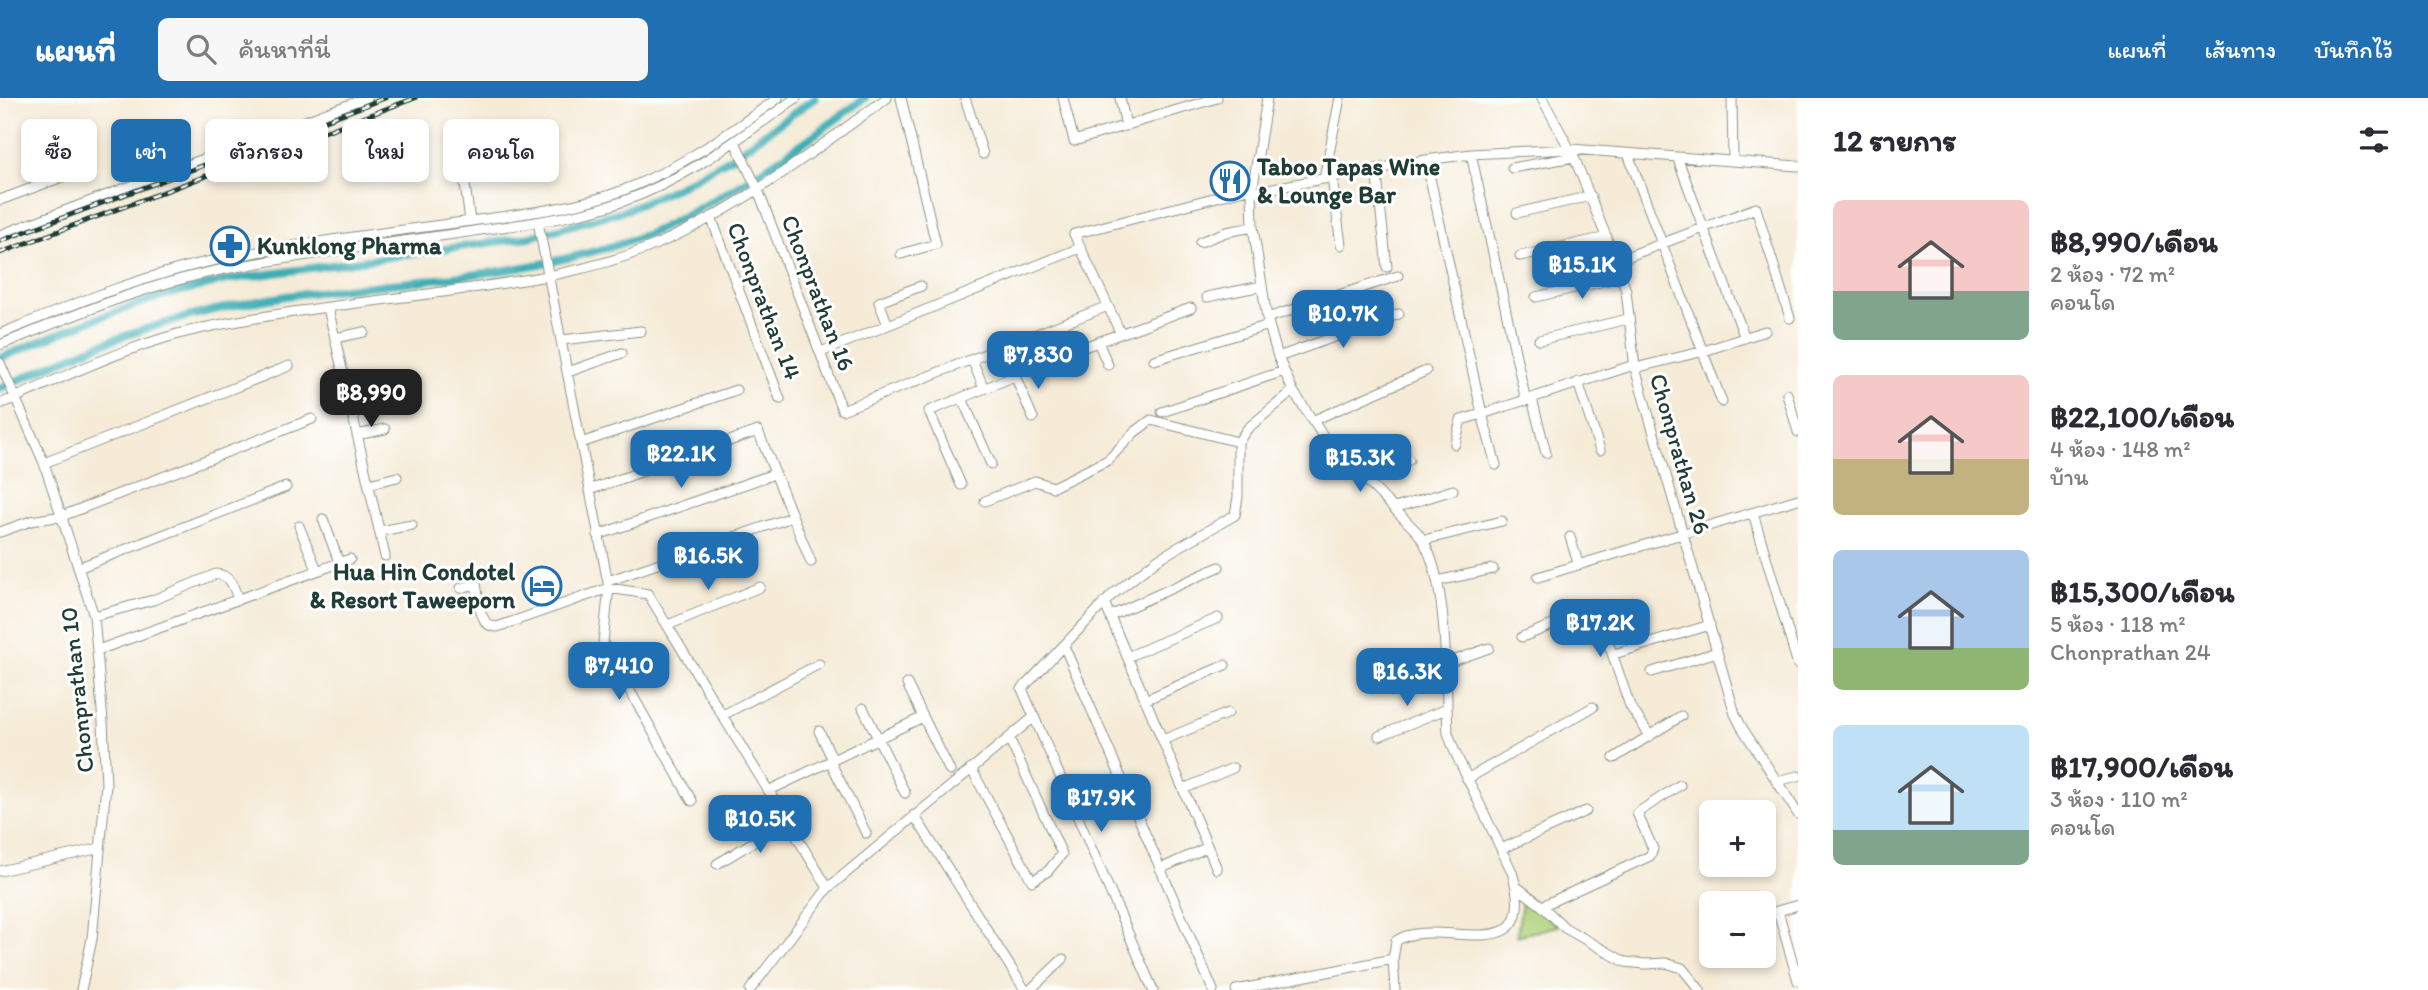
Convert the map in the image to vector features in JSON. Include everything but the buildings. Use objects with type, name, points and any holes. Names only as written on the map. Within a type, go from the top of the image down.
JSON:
[{"type":"street","points":[[0,235],[367,98]]},
{"type":"street","points":[[0,334],[92,297],[189,266],[309,244],[573,205],[621,191],[653,178],[691,156],[778,98]]},
{"type":"street","points":[[0,345],[96,307],[202,274],[310,254],[538,222],[625,201],[657,187],[735,142],[796,98]]},
{"type":"street","points":[[0,404],[133,350],[201,329],[549,277],[646,249],[758,190],[887,98]]},
{"type":"street","points":[[901,98],[936,244],[901,254]]},
{"type":"street","points":[[965,98],[983,154]]},
{"type":"street","points":[[1063,98],[1073,141],[1126,127],[1190,102],[1217,98]]},
{"type":"street","points":[[1120,98],[1126,127]]},
{"type":"street","points":[[1267,98],[1252,190],[1253,227],[1268,322],[1278,357],[1293,391],[1312,421],[1424,540],[1435,566],[1443,619],[1448,733],[1517,887],[1515,917],[1504,932],[1403,936],[1396,941],[1392,958],[1395,990]]},
{"type":"street","points":[[1340,98],[1328,178],[1341,245]]},
{"type":"street","name":"Chonprathan 26","points":[[1542,98],[1573,153],[1626,291],[1634,366],[1741,726],[1798,814]]},
{"type":"street","points":[[1732,98],[1733,161]]},
{"type":"street","name":"Chonprathan 16","points":[[735,142],[758,190],[842,410],[972,359]]},
{"type":"street","points":[[1512,169],[1573,153]]},
{"type":"street","points":[[1471,154],[1529,400],[1546,453]]},
{"type":"street","points":[[1120,332],[1074,234],[1252,190],[1471,154],[1628,154],[1798,166]]},
{"type":"street","points":[[1628,154],[1722,402]]},
{"type":"street","points":[[1677,157],[1745,338]]},
{"type":"street","points":[[1426,160],[1482,414],[1496,465]]},
{"type":"street","points":[[1376,169],[1387,267]]},
{"type":"street","points":[[0,200],[49,182]]},
{"type":"street","points":[[465,182],[470,221]]},
{"type":"street","points":[[1517,213],[1591,196]]},
{"type":"street","points":[[1616,261],[1756,208],[1790,318]]},
{"type":"street","name":"Chonprathan 14","points":[[711,217],[780,399]]},
{"type":"street","points":[[538,222],[609,584],[603,643],[692,802]]},
{"type":"street","points":[[1200,242],[1226,232],[1253,227]]},
{"type":"street","points":[[1520,256],[1607,237]]},
{"type":"street","points":[[821,352],[1080,248]]},
{"type":"street","points":[[1154,360],[1398,276]]},
{"type":"street","points":[[1536,297],[1621,277]]},
{"type":"street","points":[[888,325],[879,302],[921,286]]},
{"type":"street","points":[[1207,297],[1262,286]]},
{"type":"street","points":[[984,389],[972,359],[1108,306]]},
{"type":"street","points":[[328,308],[385,556]]},
{"type":"street","points":[[1084,347],[1191,308]]},
{"type":"street","points":[[1278,357],[1399,314]]},
{"type":"street","points":[[1539,340],[1628,319]]},
{"type":"street","points":[[562,340],[641,331]]},
{"type":"street","points":[[1455,444],[1461,420],[1578,382],[1634,366],[1704,351],[1765,331]]},
{"type":"street","points":[[335,338],[364,332]]},
{"type":"street","points":[[1098,342],[1108,365]]},
{"type":"street","points":[[568,372],[622,353]]},
{"type":"street","name":"Chonprathan 10","points":[[0,363],[44,463],[94,617],[106,784],[92,939],[80,990]]},
{"type":"street","points":[[44,463],[289,366]]},
{"type":"street","points":[[1162,412],[1284,371]]},
{"type":"street","points":[[1312,421],[1426,371]]},
{"type":"street","points":[[961,485],[929,411],[1015,376],[1033,418]]},
{"type":"street","points":[[346,387],[374,380]]},
{"type":"street","points":[[1578,382],[1600,450]]},
{"type":"street","points":[[581,443],[736,390]]},
{"type":"street","points":[[1153,990],[1022,689],[1104,602],[1158,559],[1235,515],[1238,497],[1238,442],[1248,429],[1293,391]]},
{"type":"street","points":[[1787,394],[1798,432]]},
{"type":"street","points":[[962,398],[991,464]]},
{"type":"street","points":[[0,531],[31,521],[62,516],[312,419]]},
{"type":"street","points":[[985,501],[1035,481],[1053,487],[1108,460],[1135,432],[1151,420],[1238,442]]},
{"type":"street","points":[[357,436],[385,429]]},
{"type":"street","points":[[589,489],[758,431],[811,562]]},
{"type":"street","points":[[1364,478],[1409,460]]},
{"type":"street","points":[[598,535],[774,474]]},
{"type":"street","points":[[369,484],[397,477]]},
{"type":"street","points":[[78,568],[286,487]]},
{"type":"street","points":[[1395,508],[1453,490]]},
{"type":"street","points":[[1538,577],[1798,499]]},
{"type":"street","points":[[1753,513],[1798,665]]},
{"type":"street","points":[[461,588],[476,584],[483,618],[491,626],[497,627],[792,517]]},
{"type":"street","points":[[323,519],[339,562]]},
{"type":"street","points":[[1424,540],[1502,521]]},
{"type":"street","points":[[380,531],[412,525]]},
{"type":"street","points":[[299,526],[317,570]]},
{"type":"street","points":[[1570,537],[1578,564]]},
{"type":"street","points":[[98,650],[350,559]]},
{"type":"street","points":[[1110,616],[1219,567]]},
{"type":"street","points":[[1437,581],[1493,569]]},
{"type":"street","points":[[94,617],[153,600],[216,574],[230,579],[238,600]]},
{"type":"street","points":[[609,584],[648,594],[828,888]]},
{"type":"street","points":[[667,625],[760,587]]},
{"type":"street","points":[[1104,602],[1217,869]]},
{"type":"street","points":[[1128,657],[1218,618]]},
{"type":"street","points":[[1522,637],[1572,619],[1597,619],[1605,627],[1630,706],[1650,736]]},
{"type":"street","points":[[1614,654],[1710,625]]},
{"type":"street","points":[[1064,646],[1213,990]]},
{"type":"street","points":[[1444,664],[1489,648]]},
{"type":"street","points":[[1652,672],[1717,652]]},
{"type":"street","points":[[723,715],[819,664]]},
{"type":"street","points":[[1145,700],[1225,665]]},
{"type":"street","points":[[907,684],[950,771]]},
{"type":"street","points":[[1467,779],[1593,706]]},
{"type":"street","points":[[863,708],[905,793]]},
{"type":"street","points":[[1379,736],[1446,709]]},
{"type":"street","points":[[1163,740],[1228,713]]},
{"type":"street","points":[[1614,758],[1681,716]]},
{"type":"street","points":[[770,790],[923,717]]},
{"type":"street","points":[[750,990],[828,888],[1034,718]]},
{"type":"street","points":[[819,731],[866,833]]},
{"type":"street","points":[[971,768],[1032,881],[1039,879],[1062,854],[1009,738]]},
{"type":"street","points":[[1184,789],[1233,768]]},
{"type":"street","points":[[1776,781],[1798,776]]},
{"type":"street","points":[[1542,906],[1650,856],[1653,849],[1637,813],[1681,785]]},
{"type":"street","points":[[1501,849],[1586,811]]},
{"type":"street","points":[[914,815],[1028,990],[1063,959]]},
{"type":"street","points":[[717,864],[788,821]]},
{"type":"street","points":[[1160,869],[1208,847]]},
{"type":"street","points":[[0,870],[100,848]]},
{"type":"street","points":[[1517,887],[1565,928],[1625,962],[1665,964],[1682,968],[1700,990]]},
{"type":"street","points":[[1798,905],[1777,911],[1798,981]]},
{"type":"street","points":[[1236,990],[1392,958]]},
{"type":"green space","points":[[1523,895],[1558,926],[1517,936]]},
{"type":"waterway","points":[[0,358],[87,322],[161,296],[226,280],[530,237],[626,210],[676,188],[732,157],[815,98]]},
{"type":"waterway","points":[[0,388],[102,344],[216,310],[286,296],[516,268],[606,248],[655,231],[734,188],[865,98]]},
{"type":"railway","points":[[0,241],[385,98]]},
{"type":"railway","points":[[0,253],[415,98]]},
{"type":"place","name":"Taboo Tapas Wine & Lounge Bar","points":[[1230,181]]},
{"type":"place","name":"Kunklong Pharma","points":[[230,246]]},
{"type":"place","name":"Hua Hin Condotel & Resort Taweeporn","points":[[542,586]]}]
